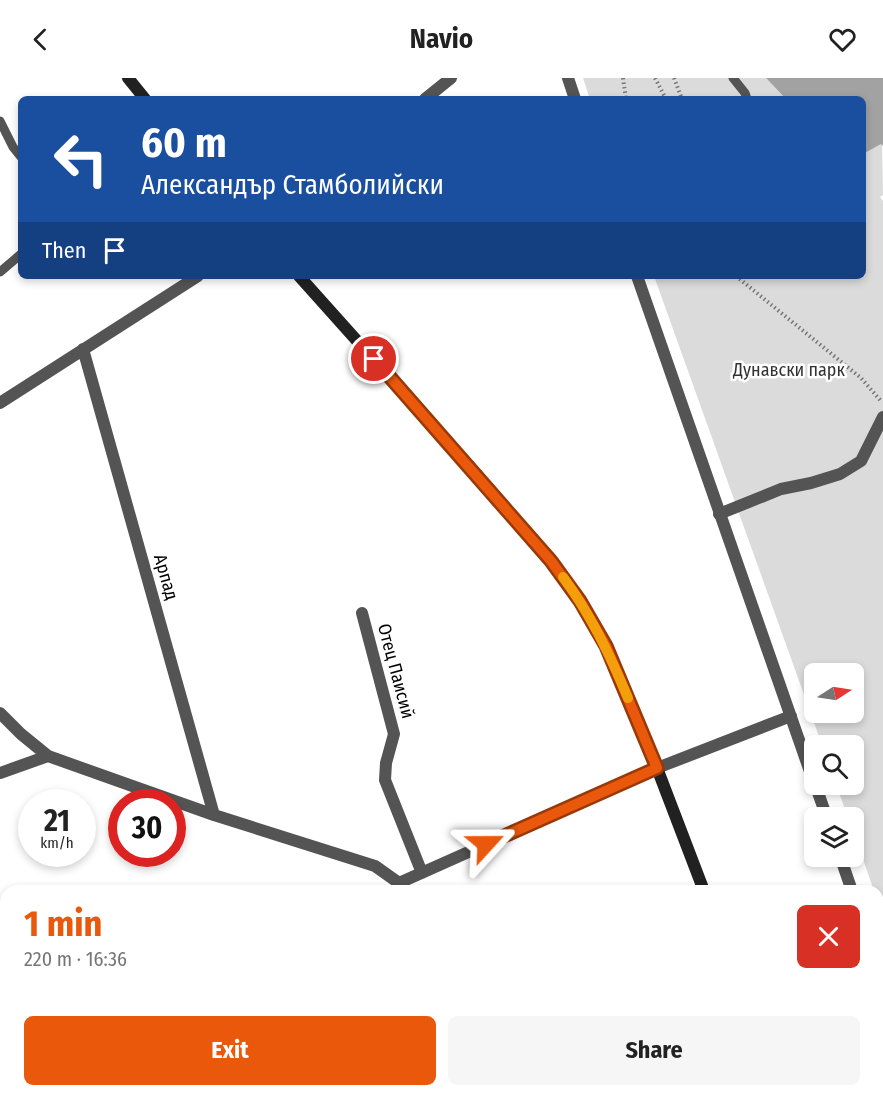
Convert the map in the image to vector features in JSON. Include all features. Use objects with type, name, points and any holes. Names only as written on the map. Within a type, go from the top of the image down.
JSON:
[{"type":"main road","points":[[128,78],[143,96]]},
{"type":"main road","points":[[302,279],[478,476],[551,561],[580,601],[606,646],[657,768],[702,885]]},
{"type":"street","points":[[430,96],[451,78]]},
{"type":"street","points":[[568,78],[574,96]]},
{"type":"street","points":[[0,403],[193,279]]},
{"type":"street","points":[[638,279],[804,753]]},
{"type":"street","name":"Арпад","points":[[83,349],[214,815]]},
{"type":"street","points":[[719,514],[781,489],[812,483],[840,474],[861,460],[883,417]]},
{"type":"street","name":"Отец Паисий","points":[[363,613],[394,734],[386,763],[385,780],[422,873]]},
{"type":"street","points":[[0,713],[48,756],[214,815],[375,866],[400,885]]},
{"type":"street","points":[[406,885],[422,873],[657,768],[791,716]]},
{"type":"street","points":[[0,773],[48,756]]},
{"type":"street","points":[[844,867],[850,885]]},
{"type":"lane","points":[[733,78],[746,96]]},
{"type":"lane","points":[[0,121],[18,153]]},
{"type":"lane","points":[[0,272],[18,257]]},
{"type":"path","points":[[623,78],[626,96]]},
{"type":"path","points":[[655,78],[664,96]]},
{"type":"path","points":[[674,78],[681,96]]},
{"type":"path","points":[[740,279],[861,378],[883,404]]},
{"type":"green space","points":[[583,78],[766,78],[783,96],[589,96]]},
{"type":"green space","name":"Дунавски парк","points":[[882,143],[883,195],[880,197],[883,201],[883,885],[872,885],[864,862],[864,807],[844,807],[840,795],[864,795],[864,735],[818,735],[814,723],[864,723],[864,663],[804,663],[804,695],[655,279],[866,279],[866,152]]},
{"type":"shaded area","points":[[766,78],[883,78],[883,146],[881,144],[866,152],[866,96],[783,96]]},
{"type":"slow traffic","points":[[563,577],[606,646],[628,698]]},
{"type":"route","points":[[374,359],[551,561],[580,601],[606,646],[657,768],[486,844]]}]
